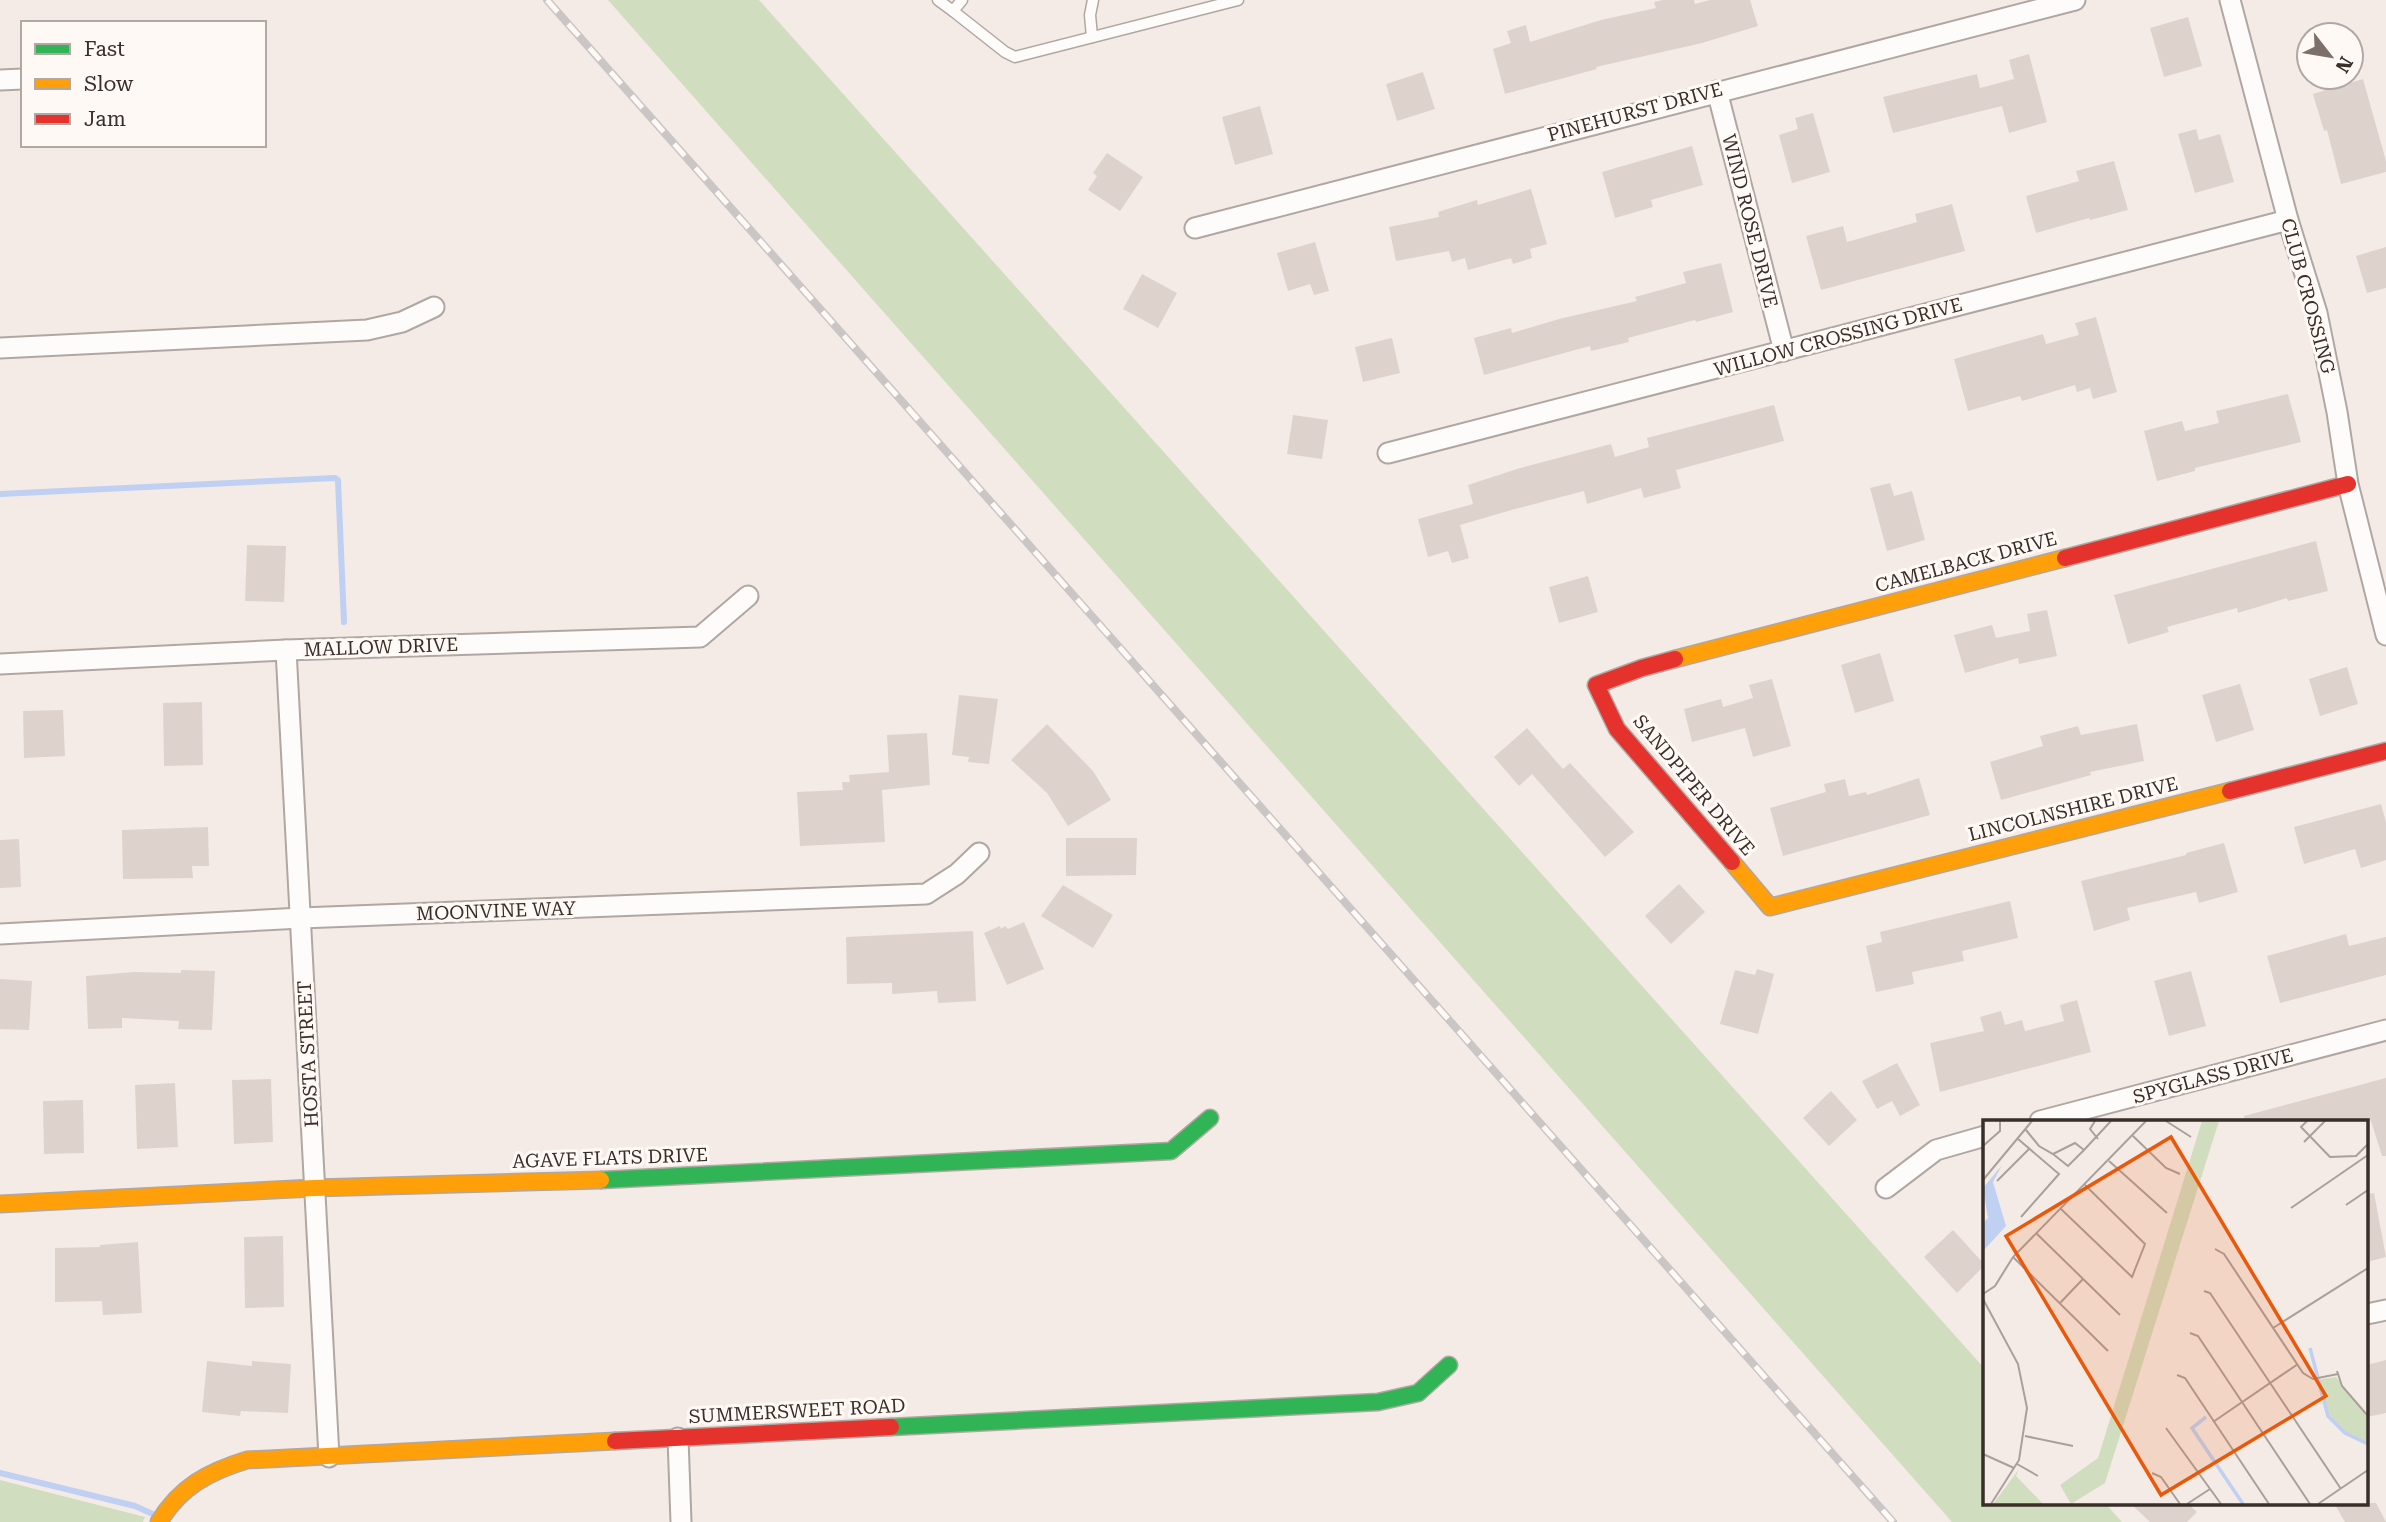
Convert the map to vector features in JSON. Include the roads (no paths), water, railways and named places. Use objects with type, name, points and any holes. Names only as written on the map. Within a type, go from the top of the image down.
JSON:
[{"type":"street","name":"PINEHURST DRIVE","points":[[1195,228],[2075,0]]},
{"type":"street","name":"CLUB CROSSING","points":[[2231,0],[2288,220],[2317,313],[2348,484],[2386,635]]},
{"type":"street","points":[[0,80],[21,79]]},
{"type":"street","name":"WIND ROSE DRIVE","points":[[1717,91],[1784,351]]},
{"type":"street","name":"WILLOW CROSSING DRIVE","points":[[1388,453],[2288,220]]},
{"type":"street","points":[[0,348],[367,330],[402,322],[433,307]]},
{"type":"street","name":"CAMELBACK DRIVE","points":[[1596,685],[1642,668],[2348,484]]},
{"type":"street","name":"MALLOW DRIVE","points":[[0,664],[286,650],[700,637],[748,596]]},
{"type":"street","name":"HOSTA STREET","points":[[286,650],[329,1457]]},
{"type":"street","name":"SANDPIPER DRIVE","points":[[1596,685],[1617,729],[1770,907]]},
{"type":"street","name":"LINCOLNSHIRE DRIVE","points":[[1770,907],[2386,751]]},
{"type":"street","name":"MOONVINE WAY","points":[[0,934],[301,918],[926,894],[957,874],[979,853]]},
{"type":"street","name":"SPYGLASS DRIVE","points":[[2044,1120],[2386,1030]]},
{"type":"street","name":"AGAVE FLATS DRIVE","points":[[0,1204],[314,1188],[639,1179],[1171,1150],[1210,1118]]},
{"type":"street","points":[[1885,1188],[1936,1150],[1983,1137]]},
{"type":"street","points":[[2368,1314],[2386,1310]]},
{"type":"street","name":"SUMMERSWEET ROAD","points":[[159,1522],[170,1504],[207,1472],[247,1460],[1378,1402],[1418,1393],[1449,1365]]},
{"type":"street","points":[[678,1438],[681,1522]]},
{"type":"lane","points":[[938,0],[1015,57],[1238,0]]},
{"type":"lane","points":[[953,11],[962,0]]},
{"type":"lane","points":[[1092,37],[1090,15],[1093,0]]},
{"type":"waterway","points":[[0,494],[335,478],[338,480],[344,622]]},
{"type":"waterway","points":[[0,1473],[135,1506],[155,1515]]},
{"type":"railway","points":[[547,0],[1893,1522]]}]
